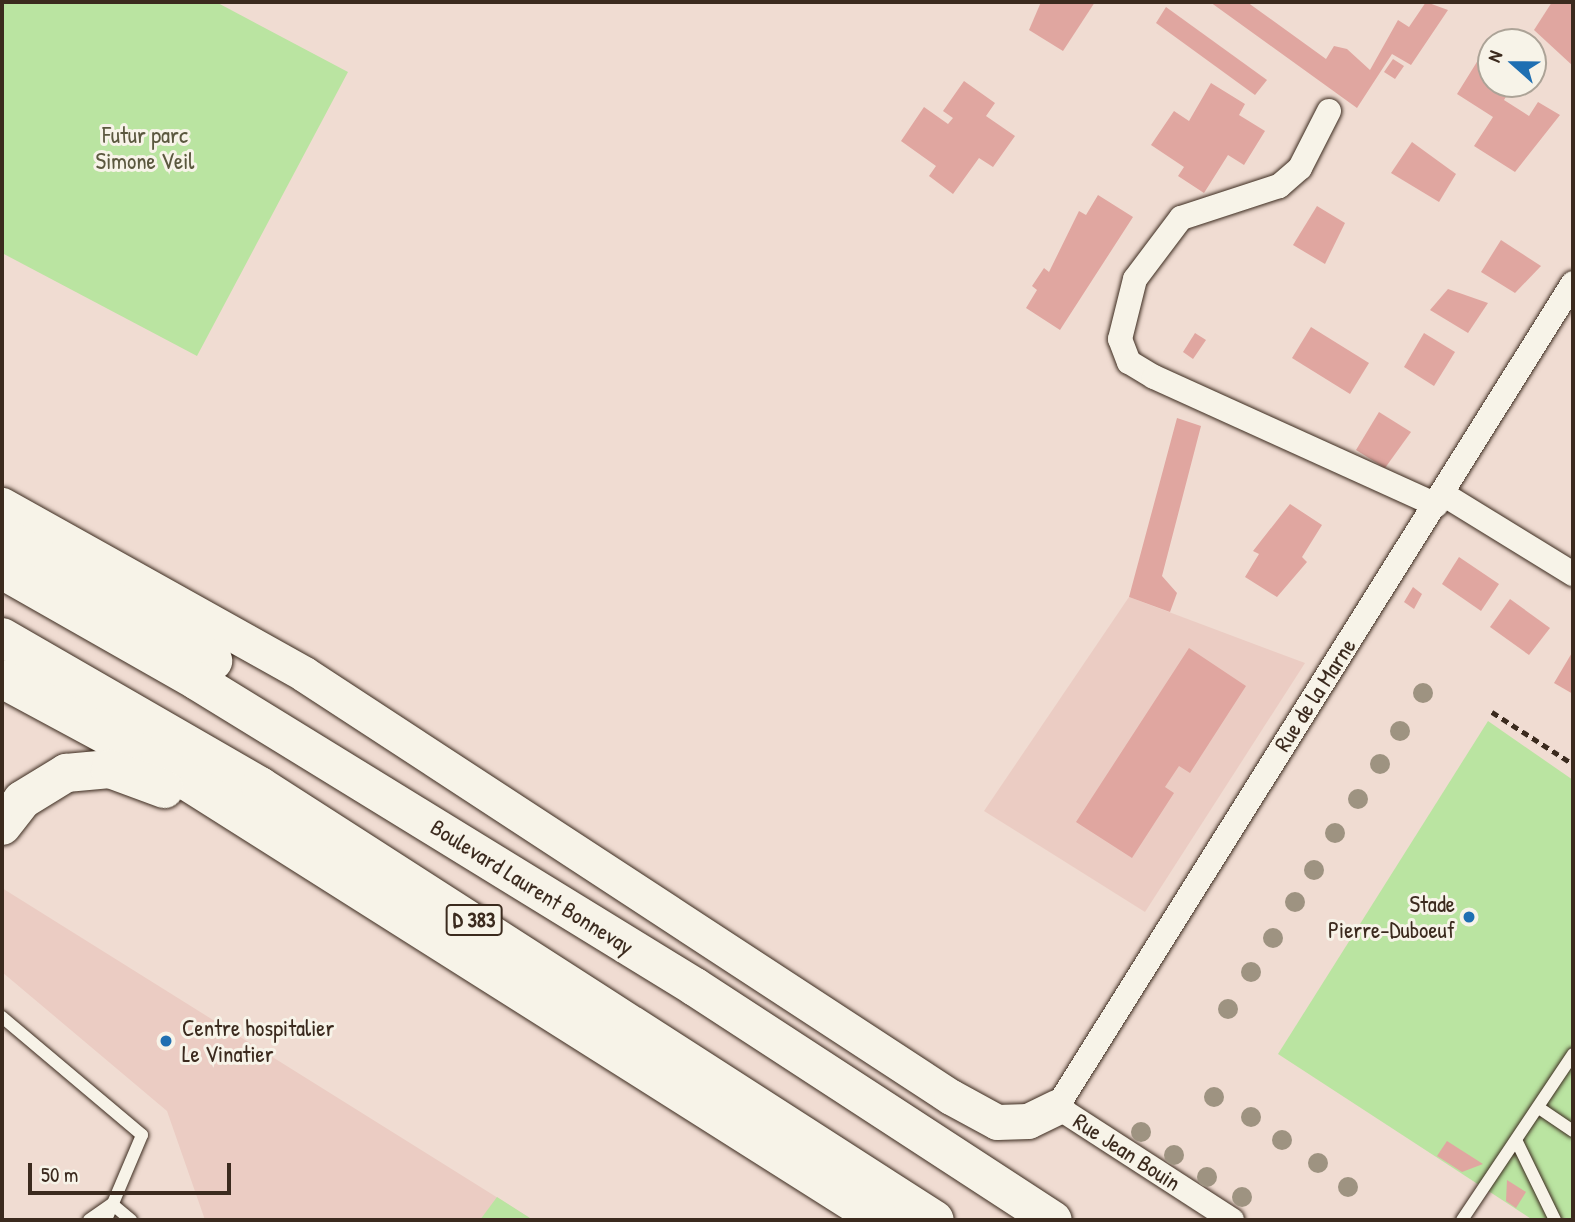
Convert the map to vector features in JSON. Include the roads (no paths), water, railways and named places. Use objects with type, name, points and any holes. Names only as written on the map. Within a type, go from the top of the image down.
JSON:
[{"type":"highway","points":[[2,535],[557,874],[695,987]]},
{"type":"highway","name":"Boulevard Laurent Bonnevay","points":[[2,570],[197,681],[695,987],[1052,1220]]},
{"type":"highway","name":"D 383","points":[[2,637],[294,807],[935,1220]]},
{"type":"highway","points":[[2,679],[158,763],[270,837],[881,1220]]},
{"type":"highway","points":[[2,826],[42,783],[92,768],[129,774],[270,837]]},
{"type":"main road","points":[[2,505],[304,674],[951,1097],[997,1122],[1028,1121],[1058,1107]]},
{"type":"street","points":[[1329,111],[1300,168],[1279,186],[1181,218],[1135,279],[1120,339],[1129,362],[1154,377],[1489,522],[1573,574]]},
{"type":"street","name":"Rue de la Marne","points":[[1058,1107],[1571,293]]},
{"type":"street","name":"Rue Jean Bouin","points":[[1058,1107],[1232,1220]]},
{"type":"lane","points":[[2,1017],[142,1135],[106,1220]]},
{"type":"lane","points":[[1462,1220],[1517,1142],[1573,1054]]},
{"type":"lane","points":[[1539,1108],[1573,1131]]},
{"type":"lane","points":[[1517,1142],[1555,1220]]},
{"type":"lane","points":[[89,1220],[112,1204]]},
{"type":"lane","points":[[112,1204],[131,1220]]},
{"type":"place","name":"Stade Pierre-Duboeuf","points":[[1469,917]]},
{"type":"place","name":"Centre hospitalier Le Vinatier","points":[[166,1041]]},
{"type":"park label","name":"Futur parc Simone Veil","points":[[145,148]]}]
